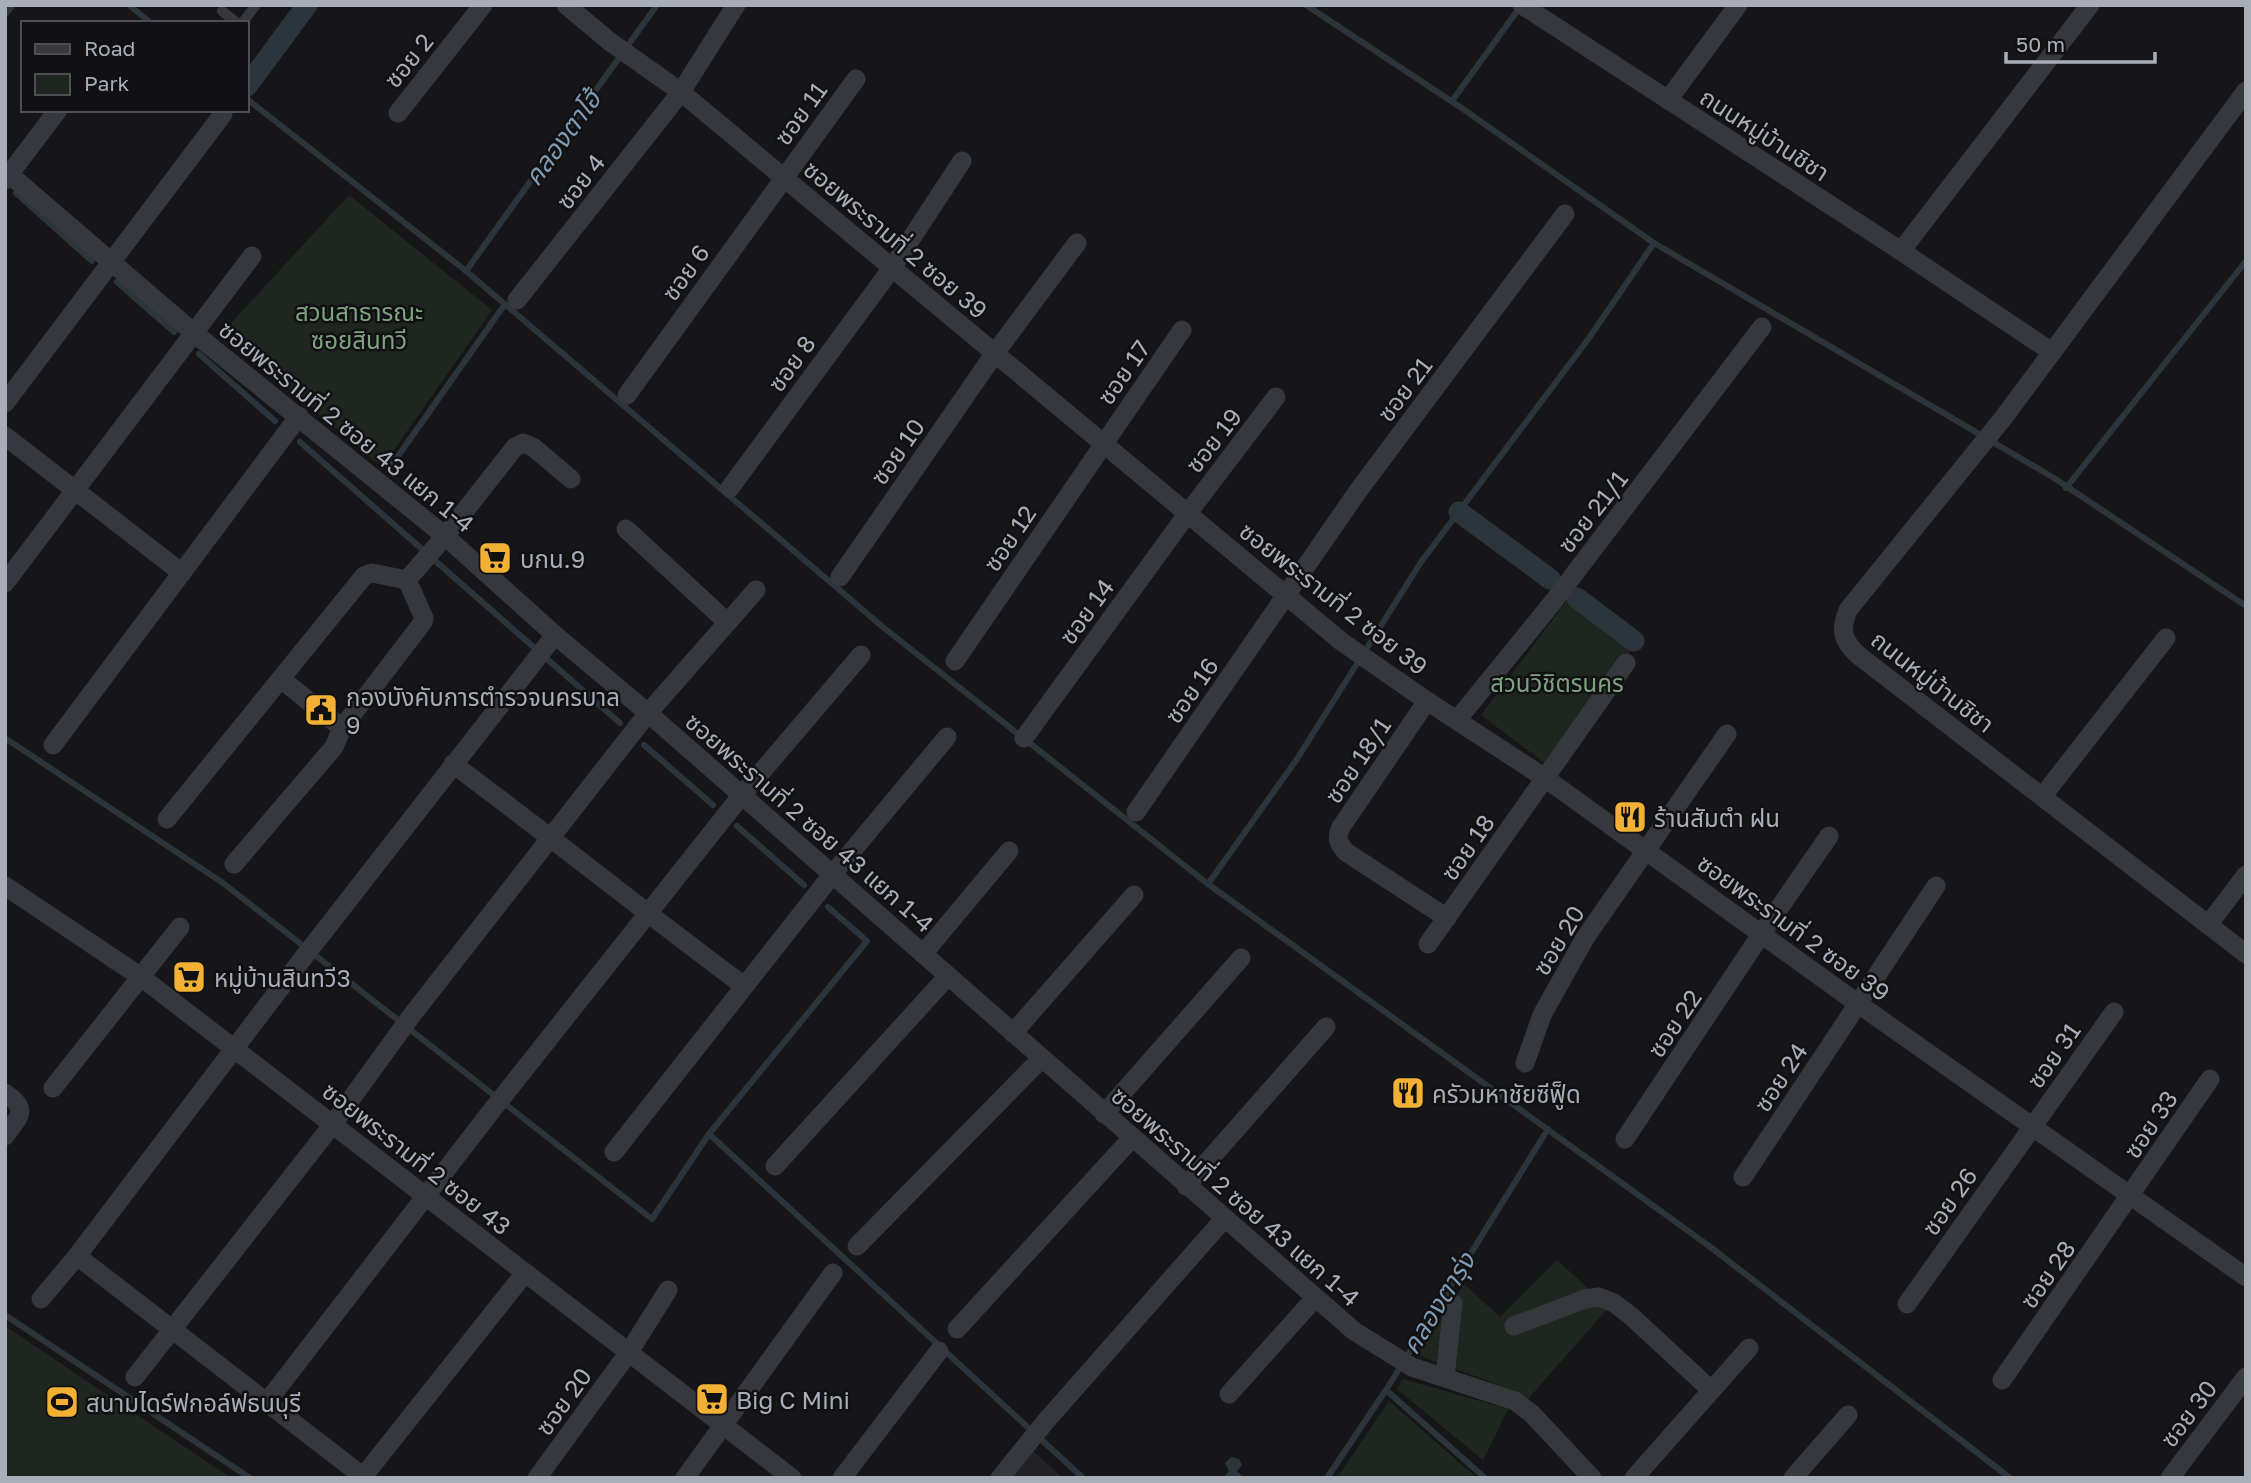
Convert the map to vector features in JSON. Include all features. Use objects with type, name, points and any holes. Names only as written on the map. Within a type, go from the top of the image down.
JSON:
[{"type":"street","name":"ซอย 2","points":[[398,113],[483,5]]},
{"type":"street","name":"ซอยพระรามที่ 2 ซอย 39","points":[[566,5],[609,41],[681,92],[1342,642],[1545,778],[1857,1003],[2246,1276]]},
{"type":"street","name":"ซอย 4","points":[[517,300],[681,92],[736,5]]},
{"type":"street","name":"ถนนหมู่บ้านชิชา","points":[[1522,5],[2052,352]]},
{"type":"street","points":[[1668,100],[1738,5]]},
{"type":"street","points":[[1901,251],[2090,5]]},
{"type":"street","name":"ซอย 11","points":[[783,177],[856,79]]},
{"type":"street","name":"ถนนหมู่บ้านชิชา","points":[[2246,91],[2004,417],[1848,610],[1842,635],[1847,645],[1858,655],[2246,954]]},
{"type":"street","points":[[7,177],[56,112]]},
{"type":"street","points":[[5,403],[223,114]]},
{"type":"street","name":"ซอย 8","points":[[730,488],[892,268],[962,161]]},
{"type":"street","name":"ซอยพระรามที่ 2 ซอย 43 แยก 1-4","points":[[7,177],[194,333],[445,536],[555,635],[648,713],[1354,1331],[1412,1367],[1515,1401],[1532,1414],[1592,1478]]},
{"type":"street","name":"ซอย 6","points":[[627,396],[783,177]]},
{"type":"street","name":"ซอย 21","points":[[1286,596],[1358,491],[1565,214]]},
{"type":"street","name":"ซอย 10","points":[[840,577],[995,353],[1077,243]]},
{"type":"street","points":[[5,583],[252,256]]},
{"type":"street","name":"ซอย 21/1","points":[[1457,720],[1553,602],[1762,327]]},
{"type":"street","name":"ซอย 17","points":[[1103,442],[1182,330]]},
{"type":"street","name":"ซอย 19","points":[[1188,513],[1276,397]]},
{"type":"street","points":[[53,745],[299,416]]},
{"type":"street","points":[[5,436],[182,573]]},
{"type":"street","name":"ซอย 12","points":[[955,662],[1103,442]]},
{"type":"street","points":[[407,580],[516,447],[523,443],[533,447],[572,479]]},
{"type":"street","name":"ซอย 14","points":[[1024,738],[1188,513]]},
{"type":"street","points":[[626,530],[727,622]]},
{"type":"street","points":[[167,819],[364,576],[372,573],[407,580]]},
{"type":"street","points":[[234,864],[334,747],[342,728],[423,622],[424,618],[407,580]]},
{"type":"street","points":[[135,1377],[333,1124],[412,1015],[648,713],[756,590]]},
{"type":"street","name":"ซอย 16","points":[[1136,812],[1286,596]]},
{"type":"street","points":[[41,1299],[77,1256],[300,962],[555,635]]},
{"type":"street","points":[[2042,797],[2166,638]]},
{"type":"street","points":[[267,1402],[647,914],[741,796],[861,655]]},
{"type":"street","name":"ซอย 18","points":[[1429,944],[1626,663]]},
{"type":"street","points":[[281,679],[342,728]]},
{"type":"street","name":"ซอย 18/1","points":[[1427,701],[1338,835],[1339,843],[1346,852],[1447,918]]},
{"type":"street","name":"ซอย 20","points":[[1525,1063],[1542,1015],[1585,938],[1727,734]]},
{"type":"street","points":[[614,1152],[832,875],[947,737]]},
{"type":"street","points":[[453,764],[744,986]]},
{"type":"street","name":"ซอย 22","points":[[1625,1139],[1829,836]]},
{"type":"street","points":[[923,954],[1009,851]]},
{"type":"street","points":[[2208,925],[2246,875]]},
{"type":"street","name":"ซอยพระรามที่ 2 ซอย 43","points":[[5,886],[141,976],[792,1478]]},
{"type":"street","name":"ซอย 24","points":[[1743,1177],[1936,886]]},
{"type":"street","points":[[1013,1032],[1134,895]]},
{"type":"street","points":[[53,1088],[180,927]]},
{"type":"street","points":[[1104,1114],[1241,958]]},
{"type":"street","points":[[775,1166],[948,976]]},
{"type":"street","name":"ซอย 31","points":[[2032,1127],[2114,1012]]},
{"type":"street","points":[[1186,1186],[1326,1027]]},
{"type":"street","points":[[857,1246],[1041,1059]]},
{"type":"street","name":"ซอย 33","points":[[2131,1196],[2210,1079]]},
{"type":"street","points":[[5,1093],[17,1101],[21,1115],[5,1136]]},
{"type":"street","name":"ซอย 26","points":[[1907,1304],[2032,1127]]},
{"type":"street","points":[[957,1329],[1132,1138]]},
{"type":"street","name":"ซอย 28","points":[[2002,1380],[2131,1196]]},
{"type":"street","points":[[1000,1478],[1046,1421],[1224,1219]]},
{"type":"street","points":[[77,1256],[364,1477],[525,1273]]},
{"type":"street","points":[[685,1478],[833,1273]]},
{"type":"street","name":"ซอย 20","points":[[537,1478],[629,1352],[668,1290]]},
{"type":"street","points":[[1514,1326],[1585,1298],[1599,1297],[1614,1303],[1631,1316],[1712,1390]]},
{"type":"street","points":[[1229,1394],[1315,1298]]},
{"type":"street","points":[[1445,1377],[1453,1303]]},
{"type":"street","points":[[1634,1478],[1749,1348]]},
{"type":"street","points":[[842,1478],[939,1351]]},
{"type":"street","name":"ซอย 30","points":[[2170,1478],[2246,1377]]},
{"type":"street","points":[[1793,1478],[1849,1415]]},
{"type":"lane","points":[[244,21],[256,5]]},
{"type":"lane","points":[[222,11],[234,21]]},
{"type":"shaded area","points":[[1032,1450],[1063,1478],[1011,1478]]},
{"type":"shaded area","points":[[1231,1457],[1239,1459],[1242,1465],[1237,1471],[1244,1478],[1223,1478],[1229,1471],[1225,1463]]},
{"type":"green space","name":"สวนสาธารณะ ซอยสินทวี","points":[[349,195],[492,310],[382,467],[222,333]]},
{"type":"green space","name":"สวนวิชิตรนคร","points":[[1568,599],[1633,648],[1546,764],[1481,715]]},
{"type":"green space","points":[[1557,1260],[1609,1307],[1527,1400],[1501,1386],[1418,1354],[1464,1284],[1500,1317]]},
{"type":"green space","name":"สนามไดร์ฟกอล์ฟธนบุรี","points":[[5,1326],[231,1478],[5,1478]]},
{"type":"green space","points":[[1403,1379],[1508,1409],[1483,1460],[1397,1389]]},
{"type":"green space","points":[[1389,1401],[1477,1478],[1337,1478]]},
{"type":"waterway","points":[[5,15],[13,5]]},
{"type":"waterway","points":[[129,5],[149,21]]},
{"type":"waterway","points":[[248,85],[307,5]]},
{"type":"waterway","name":"คลองตาโฮ้","points":[[466,271],[657,5]]},
{"type":"waterway","points":[[1208,884],[1297,759],[1421,562],[1589,338],[1654,243],[1463,109],[1306,5]]},
{"type":"waterway","points":[[1452,101],[1520,7]]},
{"type":"waterway","points":[[248,100],[466,271],[884,628],[1208,884],[1709,1246],[2010,1478]]},
{"type":"waterway","points":[[16,193],[92,261]]},
{"type":"waterway","points":[[1654,243],[2054,478],[2246,606]]},
{"type":"waterway","points":[[2066,488],[2246,261]]},
{"type":"waterway","points":[[117,282],[174,332]]},
{"type":"waterway","points":[[389,469],[505,304]]},
{"type":"waterway","points":[[199,354],[275,421]]},
{"type":"waterway","points":[[300,442],[620,723]]},
{"type":"waterway","points":[[1459,512],[1550,579]]},
{"type":"waterway","points":[[1577,598],[1634,641]]},
{"type":"waterway","points":[[5,738],[223,883],[652,1219],[709,1134],[867,941],[828,907]]},
{"type":"waterway","points":[[644,745],[713,805]]},
{"type":"waterway","points":[[737,826],[804,885]]},
{"type":"waterway","name":"คลองตารุ่ง","points":[[1327,1478],[1386,1390],[1548,1129]]},
{"type":"waterway","points":[[709,1134],[1083,1478]]},
{"type":"waterway","points":[[5,1315],[250,1478]]},
{"type":"waterway","points":[[1386,1390],[1485,1478]]},
{"type":"place","name":"บกน.9","points":[[495,558]]},
{"type":"place","name":"กองบังคับการตำรวจนครบาล 9","points":[[321,710]]},
{"type":"place","name":"ร้านสัมตำ ฝน","points":[[1630,817]]},
{"type":"place","name":"หมู่บ้านสินทวี3","points":[[189,977]]},
{"type":"place","name":"ครัวมหาชัยซีฟู็ด","points":[[1408,1093]]},
{"type":"place","name":"Big C Mini","points":[[712,1399]]},
{"type":"place","name":"สนามไดร์ฟกอล์ฟธนบุรี","points":[[62,1402]]}]
